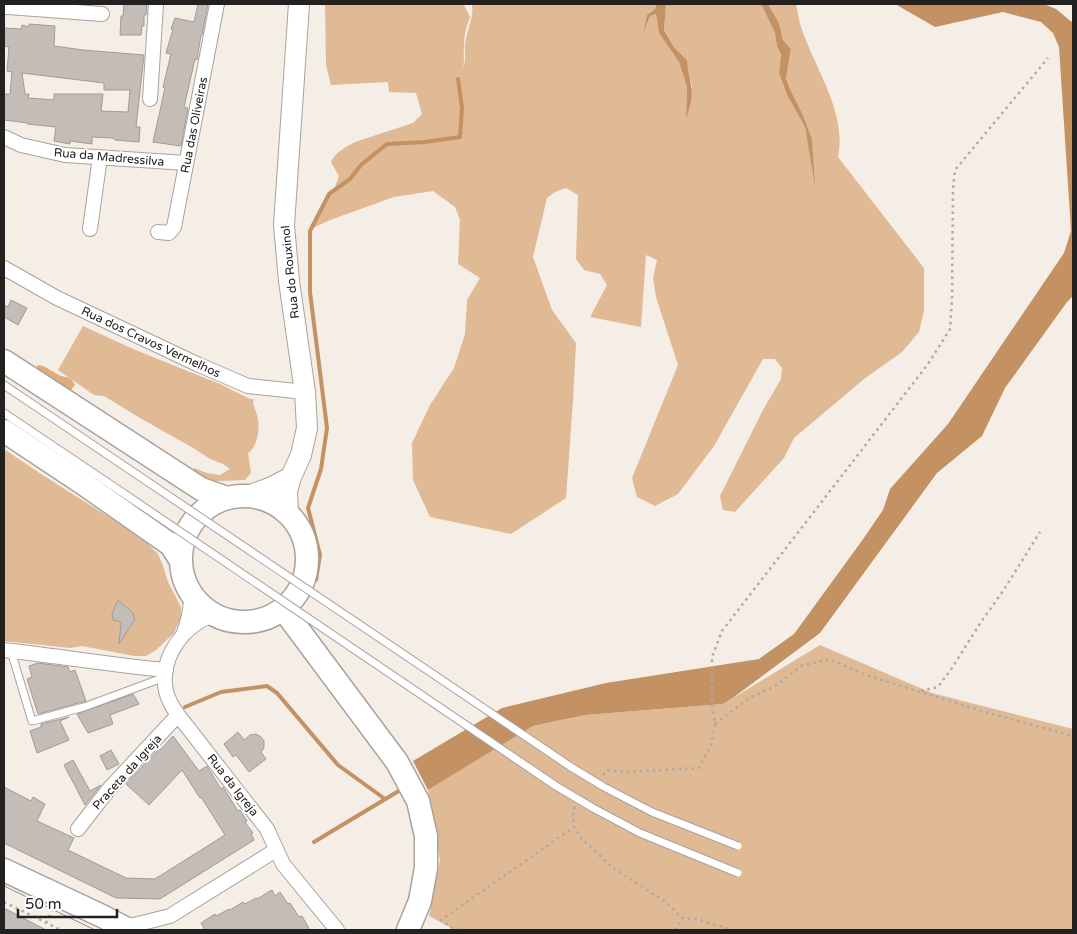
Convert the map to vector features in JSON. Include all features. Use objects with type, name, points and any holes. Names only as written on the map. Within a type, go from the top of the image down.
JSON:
[{"type":"main road","name":"Rua do Rouxinol","points":[[288,514],[287,491],[301,455],[307,428],[305,392],[289,281],[284,225],[299,4]]},
{"type":"main road","points":[[4,361],[201,489],[238,497],[270,501],[288,514],[301,531],[307,552],[306,573],[298,593],[284,609],[268,618],[250,622],[232,621],[215,615],[202,607],[192,595],[184,579],[181,560],[184,540],[193,522],[208,507],[238,497],[272,486],[291,477]]},
{"type":"main road","points":[[4,431],[171,545],[181,560]]},
{"type":"main road","points":[[284,609],[397,762],[418,800],[426,836],[426,868],[420,901],[408,930]]},
{"type":"main road","points":[[4,870],[125,928]]},
{"type":"street","points":[[150,99],[156,4]]},
{"type":"street","name":"Rua das Oliveiras","points":[[158,232],[169,233],[174,227],[217,4]]},
{"type":"street","points":[[4,7],[102,14]]},
{"type":"street","name":"Rua da Madressilva","points":[[4,136],[21,145],[65,155],[186,163]]},
{"type":"street","points":[[90,229],[100,157]]},
{"type":"street","name":"Rua dos Cravos Vermelhos","points":[[4,268],[57,298],[248,386],[305,392]]},
{"type":"street","name":"Rua da Igreja","points":[[184,633],[189,618],[192,595]]},
{"type":"street","name":"Rua da Igreja","points":[[215,615],[202,620],[184,633],[172,649],[168,657],[165,674],[166,694],[178,715],[267,829],[283,864],[338,930]]},
{"type":"street","points":[[8,651],[60,657],[165,674]]},
{"type":"street","name":"Praceta da Igreja","points":[[78,829],[109,789],[178,715]]},
{"type":"street","points":[[125,928],[170,916],[276,850]]},
{"type":"street","points":[[163,930],[170,916]]},
{"type":"lane","points":[[4,385],[604,788],[652,812],[738,846]]},
{"type":"lane","points":[[4,413],[578,799],[640,833],[738,873]]},
{"type":"lane","points":[[8,651],[32,721],[84,707],[165,674]]},
{"type":"path","points":[[608,770],[625,772],[699,768],[711,746],[715,724],[712,704],[712,657],[722,631],[928,364],[950,329],[955,170],[1048,58]]},
{"type":"path","points":[[920,692],[938,687],[1003,591],[1040,532]]},
{"type":"path","points":[[715,724],[749,698],[774,687],[801,666],[828,659],[866,675],[920,692],[1073,736]]},
{"type":"path","points":[[573,810],[574,827],[582,839],[613,868],[666,902],[682,918],[696,919],[730,930]]},
{"type":"path","points":[[459,930],[452,928],[441,920],[574,827]]},
{"type":"path","points":[[4,902],[61,930]]},
{"type":"path","points":[[675,930],[682,918]]},
{"type":"shaded area","points":[[325,4],[464,4],[470,17],[465,35],[463,67],[465,58],[465,44],[472,14],[472,4],[656,4],[655,9],[647,15],[646,28],[650,16],[656,14],[659,33],[679,62],[687,87],[686,116],[692,86],[687,60],[674,47],[664,29],[666,4],[761,4],[775,33],[777,47],[781,54],[779,73],[787,95],[805,127],[814,179],[812,139],[786,77],[791,49],[783,40],[779,23],[768,4],[796,4],[802,30],[834,108],[840,141],[838,157],[924,268],[924,311],[919,332],[902,352],[864,379],[794,438],[784,458],[735,512],[723,510],[720,496],[763,410],[781,379],[782,368],[775,359],[763,359],[714,446],[678,494],[655,506],[637,497],[632,478],[678,365],[656,297],[653,278],[657,260],[646,255],[641,327],[590,317],[607,285],[600,274],[584,270],[576,259],[578,195],[566,188],[555,192],[547,198],[533,257],[552,310],[576,343],[566,498],[511,534],[430,517],[413,480],[412,443],[430,405],[454,368],[465,334],[467,300],[480,278],[458,264],[460,220],[455,207],[433,191],[394,197],[313,228],[339,176],[331,162],[335,155],[355,142],[413,123],[422,114],[416,93],[389,92],[388,82],[331,85],[326,65]]},
{"type":"shaded area","points":[[656,4],[666,4],[664,30],[674,47],[687,60],[692,94],[686,118],[687,87],[679,62],[659,33],[656,14],[650,16],[644,32],[647,15],[655,9]]},
{"type":"shaded area","points":[[761,4],[768,4],[779,23],[783,40],[791,49],[786,78],[812,139],[815,186],[805,127],[787,95],[779,73],[781,54],[777,47],[775,33]]},
{"type":"shaded area","points":[[895,4],[1044,4],[1056,9],[1073,23],[1073,296],[1005,388],[982,436],[937,473],[820,633],[723,704],[585,715],[533,726],[428,790],[413,761],[502,708],[606,683],[759,659],[794,634],[883,510],[890,489],[948,424],[1064,253],[1071,231],[1059,47],[1053,33],[1041,22],[1003,12],[935,27]]},
{"type":"shaded area","points":[[83,326],[133,349],[220,384],[250,399],[254,399],[253,402],[259,423],[258,433],[254,447],[248,453],[251,473],[245,480],[205,481],[194,473],[194,468],[220,475],[230,469],[104,396],[94,395],[58,370]]},
{"type":"shaded area","points":[[38,365],[69,378],[75,385],[71,390],[68,389],[35,369]]},
{"type":"shaded area","points":[[4,449],[112,519],[147,543],[158,554],[168,582],[181,607],[181,617],[174,633],[156,650],[146,656],[134,656],[82,646],[70,648],[4,641]]},
{"type":"shaded area","points":[[820,645],[932,693],[1073,729],[1073,930],[455,930],[429,916],[440,860],[428,790],[533,726],[585,715],[723,704]]},
{"type":"building","points":[[124,4],[147,4],[141,35],[120,35]]},
{"type":"building","points":[[198,4],[208,4],[197,60],[195,59],[184,107],[188,108],[181,146],[153,142],[171,54],[166,53],[173,29],[171,29],[175,18],[194,22]]},
{"type":"building","points":[[29,24],[55,26],[54,46],[144,55],[136,127],[140,127],[139,142],[92,137],[92,144],[70,141],[70,144],[54,141],[56,127],[4,120],[4,94],[10,94],[12,72],[7,71],[9,47],[4,46],[4,28],[21,29],[22,25],[29,27]],"holes":[[[22,73],[104,83],[104,90],[130,90],[128,112],[101,111],[103,94],[54,94],[54,100],[28,98],[29,94],[25,94]]]},
{"type":"building","points":[[11,300],[27,308],[18,325],[4,317],[4,305],[8,307]]},
{"type":"building","points":[[118,600],[133,613],[135,619],[119,644],[121,622],[113,620],[112,614]]},
{"type":"building","points":[[38,663],[68,667],[70,672],[75,670],[86,701],[38,714],[27,679],[32,677],[29,666]]},
{"type":"building","points":[[133,694],[139,704],[110,715],[113,724],[88,733],[77,714]]},
{"type":"building","points":[[69,717],[60,721],[69,740],[37,753],[30,731],[41,727],[41,724]]},
{"type":"building","points":[[238,732],[244,740],[250,735],[256,734],[264,741],[264,748],[261,752],[266,759],[249,772],[236,755],[233,757],[224,744]]},
{"type":"building","points":[[173,736],[199,771],[207,766],[221,789],[223,787],[238,811],[240,810],[247,821],[245,822],[253,833],[251,834],[254,840],[160,899],[116,898],[4,843],[4,787],[31,801],[33,797],[45,804],[37,821],[74,838],[68,850],[126,878],[155,879],[225,835],[182,770],[149,805],[126,784]]},
{"type":"building","points":[[111,750],[119,764],[107,770],[100,756]]},
{"type":"building","points":[[73,760],[90,791],[101,785],[85,805],[64,765]]},
{"type":"building","points":[[272,890],[275,896],[280,892],[299,917],[302,916],[310,930],[205,930],[201,923],[215,914],[216,916],[243,902],[245,904],[257,899]]},
{"type":"building","points":[[4,908],[46,930],[4,930]]},
{"type":"waterway","points":[[316,580],[320,555],[308,508],[321,469],[327,428],[310,292],[310,231],[329,194],[350,179],[361,165],[387,144],[425,142],[460,137],[462,108],[458,79]]},
{"type":"waterway","points":[[185,707],[221,692],[267,686],[277,693],[338,765],[385,799]]},
{"type":"waterway","points":[[314,842],[402,789]]},
{"type":"tram line","points":[[4,886],[95,930]]}]
